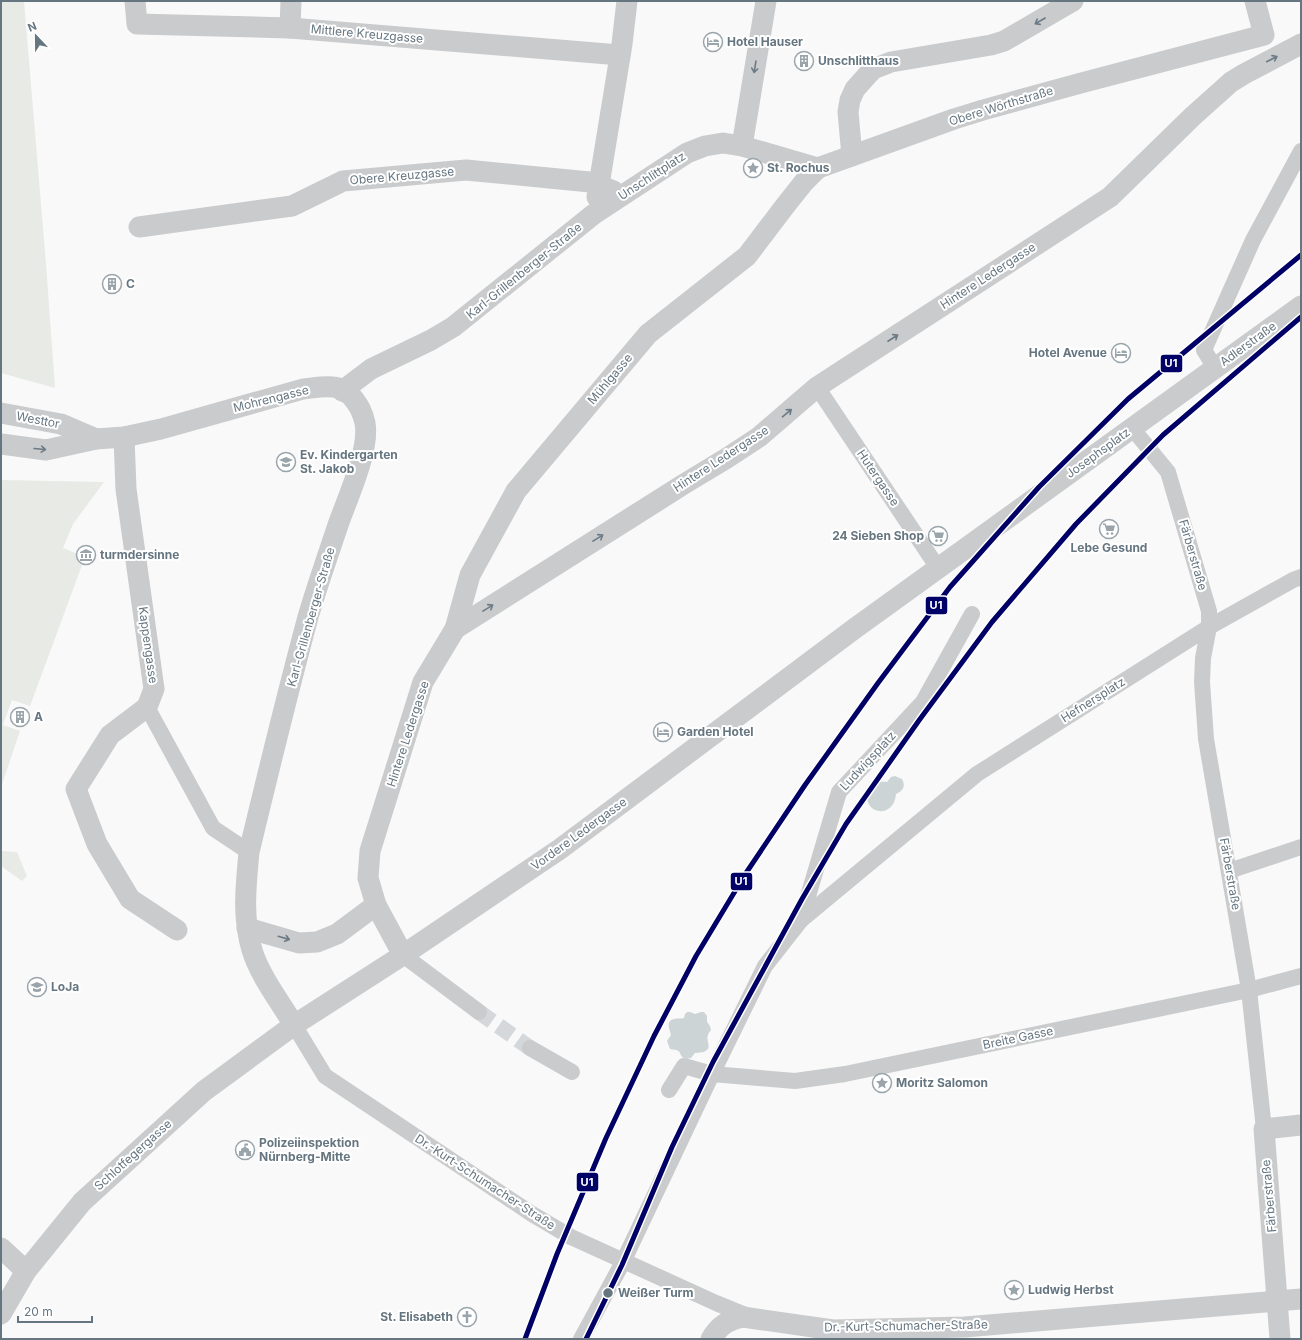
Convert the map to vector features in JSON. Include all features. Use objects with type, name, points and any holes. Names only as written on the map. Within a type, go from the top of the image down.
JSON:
[{"type":"street","name":"Mittlere Kreuzgasse","points":[[135,1],[137,24],[290,28],[626,48]]},
{"type":"street","points":[[290,28],[291,1]]},
{"type":"street","name":"Unschlittplatz","points":[[594,214],[608,186],[626,48],[627,1]]},
{"type":"street","points":[[766,1],[738,141],[818,168]]},
{"type":"street","points":[[852,156],[848,112],[850,100],[855,89],[873,69],[891,62],[949,53],[1004,41],[1073,1]]},
{"type":"street","name":"Obere Wörthstraße","points":[[818,168],[954,119],[989,108],[1264,35],[1255,1]]},
{"type":"street","name":"Hintere Ledergasse","points":[[403,955],[376,905],[368,878],[370,850],[424,682],[455,629],[759,437],[817,387],[1110,197],[1193,116],[1232,82],[1244,74],[1301,44]]},
{"type":"street","name":"Unschlittplatz","points":[[594,214],[687,153],[705,146],[738,141]]},
{"type":"street","points":[[1215,368],[1204,350],[1253,240],[1301,151]]},
{"type":"street","name":"Mühlgasse","points":[[455,629],[470,575],[516,490],[648,334],[747,256],[804,182],[818,168]]},
{"type":"street","name":"Obere Kreuzgasse","points":[[139,226],[292,206],[343,181],[466,170],[608,186]]},
{"type":"street","name":"Karl-Grillenberger-Straße","points":[[294,1025],[262,972],[252,951],[247,928],[245,890],[249,852],[309,616],[363,452],[366,424],[352,397],[342,391],[371,370],[431,340],[453,327],[594,214]]},
{"type":"street","name":"Adlerstraße","points":[[1215,368],[1301,306]]},
{"type":"street","name":"Josephsplatz","points":[[854,629],[1215,368]]},
{"type":"street","name":"Mohrengasse","points":[[124,437],[161,429],[303,390],[335,387],[342,391]]},
{"type":"street","name":"Hutergasse","points":[[817,387],[938,568]]},
{"type":"street","name":"Westtor","points":[[1,413],[61,424],[96,439]]},
{"type":"street","name":"Färberstraße","points":[[1132,428],[1168,472],[1209,611],[1209,627],[1203,658],[1202,682],[1206,739],[1250,990],[1264,1129],[1280,1339]]},
{"type":"street","name":"Westtor","points":[[1,444],[46,450],[96,439],[124,437]]},
{"type":"street","name":"Kappengasse","points":[[124,437],[126,489],[154,689],[147,707]]},
{"type":"street","name":"Hefnersplatz","points":[[977,774],[1209,627],[1301,577]]},
{"type":"street","name":"Ludwigsplatz","points":[[801,920],[839,792],[922,702],[972,614]]},
{"type":"street","name":"Vordere Ledergasse","points":[[294,1025],[403,955],[560,849],[854,629]]},
{"type":"street","points":[[177,930],[130,899],[97,844],[76,789],[110,735],[147,707],[213,828],[249,852]]},
{"type":"street","name":"Ludwigsplatz","points":[[581,1339],[623,1262],[765,966],[801,920],[977,774]]},
{"type":"street","points":[[1229,871],[1301,847]]},
{"type":"street","points":[[247,928],[299,943],[316,942],[337,934],[376,905]]},
{"type":"street","points":[[403,955],[479,1012]]},
{"type":"street","name":"Breite Gasse","points":[[712,1074],[795,1081],[845,1074],[1250,990],[1301,976]]},
{"type":"street","name":"Dr.-Kurt-Schumacher-Straße","points":[[294,1025],[325,1076],[571,1238],[753,1318],[833,1330],[950,1327],[1301,1299]]},
{"type":"street","name":"Schlotfegergasse","points":[[1,1314],[26,1271],[82,1202],[204,1091],[294,1025]]},
{"type":"street","points":[[530,1048],[572,1072]]},
{"type":"street","points":[[669,1090],[684,1066],[712,1074]]},
{"type":"street","points":[[1264,1129],[1301,1125]]},
{"type":"street","points":[[1,1248],[26,1271]]},
{"type":"street","points":[[710,1339],[720,1327],[729,1321],[743,1317],[753,1318]]},
{"type":"shaded area","points":[[1,1],[24,1],[55,388],[1,373]]},
{"type":"shaded area","points":[[1,480],[104,482],[73,524],[63,548],[85,557],[30,706],[12,700],[3,725],[20,731],[1,787]]},
{"type":"shaded area","points":[[895,776],[902,779],[904,786],[902,790],[896,794],[894,802],[890,808],[884,811],[873,809],[867,798],[868,789],[877,783],[887,782],[891,777]]},
{"type":"shaded area","points":[[2,851],[17,852],[27,876],[22,881],[1,866]]},
{"type":"shaded area","points":[[687,1012],[695,1014],[704,1012],[707,1016],[707,1022],[711,1030],[708,1034],[708,1049],[704,1052],[695,1053],[691,1058],[686,1059],[682,1057],[678,1050],[670,1049],[667,1041],[671,1035],[669,1024],[671,1020],[684,1018]]},
{"type":"tunnel","points":[[479,1012],[530,1048]]},
{"type":"transit line","name":"U1","points":[[525,1339],[557,1254],[606,1138],[654,1036],[696,956],[746,873],[805,785],[878,683],[950,587],[1039,487],[1128,399],[1301,255]]},
{"type":"transit line","name":"U1","points":[[586,1339],[622,1265],[672,1147],[713,1062],[802,899],[846,824],[920,719],[992,622],[1076,524],[1163,435],[1301,317]]},
{"type":"place","name":"Hotel Hauser","points":[[713,42]]},
{"type":"place","name":"Unschlitthaus","points":[[804,61]]},
{"type":"place","name":"St. Rochus","points":[[753,168]]},
{"type":"place","name":"C","points":[[112,284]]},
{"type":"place","name":"Hotel Avenue","points":[[1121,353]]},
{"type":"place","name":"Ev. Kindergarten St. Jakob","points":[[286,462]]},
{"type":"place","name":"Lebe Gesund","points":[[1109,529]]},
{"type":"place","name":"24 Sieben Shop","points":[[938,536]]},
{"type":"place","name":"turmdersinne","points":[[86,555]]},
{"type":"place","name":"A","points":[[20,717]]},
{"type":"place","name":"Garden Hotel","points":[[663,732]]},
{"type":"place","name":"LoJa","points":[[37,987]]},
{"type":"place","name":"Moritz Salomon","points":[[882,1083]]},
{"type":"place","name":"Polizeiinspektion Nürnberg-Mitte","points":[[245,1150]]},
{"type":"place","name":"Ludwig Herbst","points":[[1014,1290]]},
{"type":"place","name":"Weißer Turm","points":[[608,1293]]},
{"type":"place","name":"St. Elisabeth","points":[[467,1317]]}]
